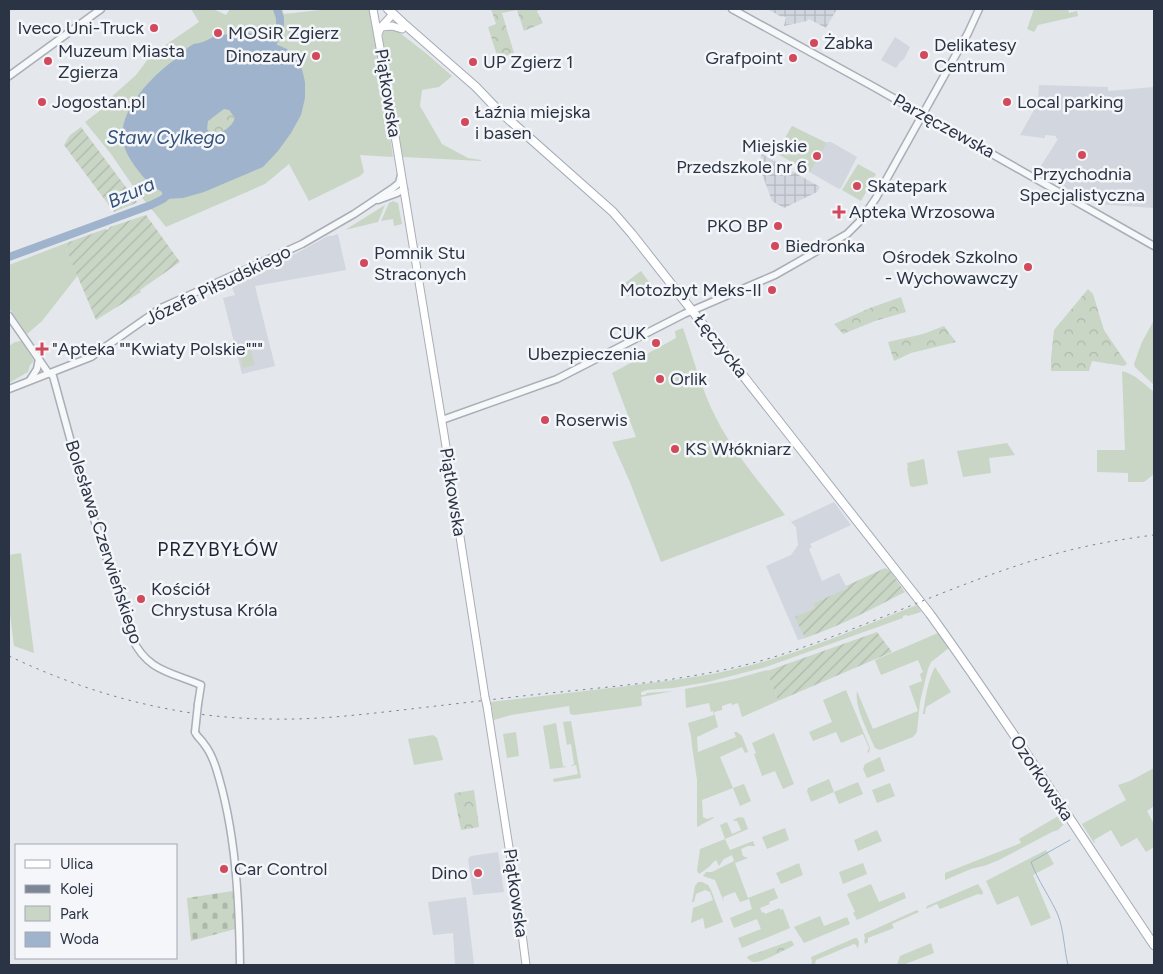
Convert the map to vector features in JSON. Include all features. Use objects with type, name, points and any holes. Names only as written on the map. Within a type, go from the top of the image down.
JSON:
[{"type":"main road","name":"Piątkowska","points":[[372,9],[379,30],[442,420],[521,924],[524,965]]},
{"type":"main road","points":[[382,9],[390,13],[450,66]]},
{"type":"main road","name":"Piątkowska","points":[[379,30],[390,13]]},
{"type":"main road","points":[[390,13],[402,29],[450,66]]},
{"type":"main road","name":"Piątkowska","points":[[379,30],[392,26],[402,29]]},
{"type":"main road","name":"Łęczycka","points":[[450,66],[619,218],[927,611]]},
{"type":"main road","name":"Ozorkowska","points":[[927,611],[1154,945]]},
{"type":"street","points":[[9,76],[101,9]]},
{"type":"street","name":"Parzęczewska","points":[[732,9],[1154,246]]},
{"type":"street","points":[[442,420],[556,379],[692,310],[775,275],[852,229],[862,220],[872,204],[968,33],[979,9]]},
{"type":"street","points":[[393,192],[401,174]]},
{"type":"street","points":[[393,192],[398,187],[404,189]]},
{"type":"street","points":[[393,192],[406,203]]},
{"type":"street","name":"Józefa Piłsudskiego","points":[[9,389],[95,355],[161,308],[302,244],[372,202],[393,192]]},
{"type":"street","points":[[9,316],[50,373]]},
{"type":"street","points":[[30,381],[37,369],[39,359]]},
{"type":"street","name":"Bolesława Czerwieńskiego","points":[[50,373],[53,376],[80,474],[134,643],[141,654],[154,666],[201,685],[196,734],[211,756],[221,786],[233,848],[240,965]]},
{"type":"shaded area","points":[[767,9],[837,9],[826,28],[809,19],[784,26],[786,17],[782,17]]},
{"type":"shaded area","points":[[895,37],[910,47],[904,59],[896,68],[881,60]]},
{"type":"shaded area","points":[[1039,85],[1108,87],[1108,91],[1154,87],[1154,208],[1095,204],[1037,172],[1058,139],[1056,136],[1045,135],[1045,138],[1043,138],[1020,135],[1038,103]]},
{"type":"shaded area","name":"Miejskie Przedszkole nr 6","points":[[792,126],[826,143],[831,142],[857,157],[841,188],[839,189],[778,154],[777,152]]},
{"type":"shaded area","points":[[762,154],[820,187],[817,192],[784,208],[772,201],[758,163]]},
{"type":"shaded area","points":[[338,234],[346,270],[255,286],[275,366],[242,374],[223,298],[235,295],[230,283],[297,253],[328,236]]},
{"type":"shaded area","points":[[834,502],[851,525],[810,544],[812,547],[809,549],[822,581],[839,573],[847,588],[814,604],[815,608],[796,617],[805,638],[798,640],[766,566],[791,555],[798,545],[796,527],[791,522]]},
{"type":"shaded area","points":[[498,852],[504,892],[473,895],[468,859],[471,856]]},
{"type":"shaded area","points":[[466,897],[474,965],[455,965],[453,933],[433,935],[428,902]]},
{"type":"green space","points":[[191,9],[213,9],[226,15],[230,9],[282,9],[284,14],[329,9],[369,9],[384,94],[384,113],[393,157],[360,155],[364,172],[360,176],[309,201],[289,164],[265,184],[166,227],[85,122],[102,109],[108,100],[136,75],[151,55],[199,22]]},
{"type":"green space","points":[[491,9],[542,9],[537,11],[543,23],[524,31],[517,10],[502,13],[514,53],[498,59],[488,27],[496,24]]},
{"type":"green space","points":[[1034,9],[1068,9],[1069,13],[1077,11],[1078,16],[1038,25],[1034,32],[1027,29]]},
{"type":"green space","points":[[387,29],[396,30],[452,76],[439,87],[422,90],[420,106],[442,144],[468,158],[481,161],[403,157],[383,40],[383,33]]},
{"type":"green space","points":[[224,109],[229,110],[235,118],[226,129],[213,135],[207,129],[208,121]]},
{"type":"green space","points":[[792,126],[827,143],[810,172],[777,152]]},
{"type":"green space","points":[[81,127],[136,203],[114,212],[64,145],[70,135]]},
{"type":"green space","name":"Skatepark","points":[[858,164],[876,174],[861,201],[842,190]]},
{"type":"green space","points":[[393,201],[398,203],[402,224],[394,226],[393,219],[381,221],[389,203]]},
{"type":"green space","points":[[385,205],[378,222],[345,230]]},
{"type":"green space","points":[[146,215],[180,262],[140,290],[141,292],[96,320],[66,249],[69,242],[105,229],[108,230],[110,227]]},
{"type":"green space","points":[[69,242],[66,249],[78,275],[42,321],[27,334],[9,308],[9,265]]},
{"type":"green space","points":[[641,271],[649,282],[629,297],[621,286]]},
{"type":"green space","points":[[1088,289],[1093,294],[1104,330],[1127,364],[1124,366],[1092,361],[1089,371],[1051,371],[1054,330]]},
{"type":"green space","points":[[901,297],[906,312],[875,321],[843,334],[834,324],[870,308]]},
{"type":"green space","points":[[1154,320],[1154,385],[1134,364],[1142,342]]},
{"type":"green space","points":[[944,326],[956,342],[911,353],[894,361],[888,342],[923,334]]},
{"type":"green space","name":"KS Włókniarz","points":[[683,328],[702,385],[723,431],[739,456],[785,515],[661,562],[612,442],[636,437],[612,373],[676,338],[675,331]]},
{"type":"green space","points":[[21,341],[34,361],[30,365],[28,372],[9,383],[9,346]]},
{"type":"green space","points":[[248,341],[255,365],[243,368],[237,344]]},
{"type":"green space","points":[[1122,371],[1135,377],[1154,392],[1154,474],[1144,482],[1128,482],[1128,473],[1097,472],[1097,450],[1125,450]]},
{"type":"green space","points":[[1007,443],[1015,455],[989,458],[991,473],[963,477],[957,451]]},
{"type":"green space","points":[[924,459],[928,484],[910,486],[907,463]]},
{"type":"green space","points":[[21,553],[34,653],[14,646],[9,607],[9,555]]},
{"type":"green space","points":[[885,568],[889,570],[905,592],[843,623],[805,638],[795,617],[815,608],[813,604],[847,588],[846,586]]},
{"type":"green space","points":[[917,605],[921,612],[903,616],[903,618],[766,667],[708,682],[641,692],[641,695],[645,695],[647,693],[674,691],[641,697],[641,706],[574,715],[570,714],[569,706],[511,715],[494,720],[491,702],[663,681],[735,669],[804,649]]},
{"type":"green space","points":[[877,632],[892,652],[778,701],[767,671]]},
{"type":"green space","points":[[938,633],[949,648],[931,662],[928,669],[920,702],[917,732],[913,737],[880,750],[875,748],[860,712],[857,691],[873,729],[918,711],[909,686],[922,681],[920,674],[923,672],[918,660],[881,675],[875,660]]},
{"type":"green space","points":[[935,667],[951,692],[926,707],[925,714],[923,714],[929,683]]},
{"type":"green space","points":[[767,670],[778,701],[742,717],[738,703],[722,706],[722,710],[714,712],[718,727],[697,737],[698,752],[736,737],[734,732],[742,736],[748,752],[745,753],[742,747],[720,757],[733,788],[702,800],[703,817],[707,819],[714,818],[697,827],[697,780],[688,723],[714,715],[713,711],[711,712],[709,703],[686,708],[685,689],[735,679]]},
{"type":"green space","points":[[846,690],[870,748],[867,753],[869,748],[863,734],[841,743],[836,732],[813,741],[809,732],[832,722],[823,700]]},
{"type":"green space","points":[[571,721],[581,778],[554,782],[553,779],[578,774],[576,765],[570,766],[574,764],[571,744],[567,745],[563,722]]},
{"type":"green space","points":[[556,723],[563,766],[567,767],[550,769],[543,726]]},
{"type":"green space","points":[[516,732],[519,756],[507,758],[503,734]]},
{"type":"green space","points":[[774,733],[794,784],[783,789],[775,771],[762,776],[752,743]]},
{"type":"green space","points":[[433,735],[437,738],[443,760],[414,765],[408,739]]},
{"type":"green space","points":[[880,757],[885,771],[867,778],[863,769],[865,764]]},
{"type":"green space","points":[[1154,768],[1154,806],[1147,811],[1154,824],[1154,847],[1146,852],[1137,838],[1121,847],[1111,830],[1094,840],[1094,843],[1082,824],[1126,800],[1118,785],[1130,781]]},
{"type":"green space","points":[[829,779],[834,792],[811,802],[807,791],[808,788]]},
{"type":"green space","points":[[858,782],[863,794],[839,804],[834,792]]},
{"type":"green space","points":[[890,783],[895,796],[877,803],[872,790]]},
{"type":"green space","points":[[744,784],[751,801],[740,806],[733,788]]},
{"type":"green space","points":[[474,790],[479,827],[461,830],[454,795],[455,793]]},
{"type":"green space","points":[[1060,815],[1064,820],[1064,824],[1058,830],[999,860],[945,880],[945,873],[1021,843],[1019,839]]},
{"type":"green space","points":[[739,817],[744,818],[748,829],[725,839],[720,825],[727,822],[732,834],[741,830],[737,821],[733,820]]},
{"type":"green space","points":[[785,828],[789,840],[767,849],[762,837]]},
{"type":"green space","points":[[877,830],[882,841],[858,851],[854,840]]},
{"type":"green space","points":[[725,839],[730,850],[753,841],[755,846],[741,849],[743,856],[748,858],[735,863],[748,898],[774,888],[778,898],[760,908],[762,913],[764,912],[765,914],[780,908],[780,910],[783,909],[790,928],[742,948],[738,938],[761,929],[757,919],[734,928],[730,918],[752,909],[749,899],[740,902],[735,892],[723,897],[724,902],[715,880],[703,876],[706,872],[712,872],[734,861],[732,855],[724,859],[719,866],[716,860],[699,874],[697,871],[700,849]]},
{"type":"green space","points":[[1046,850],[1054,864],[1033,875],[1051,918],[1031,926],[1018,896],[997,905],[986,881]]},
{"type":"green space","points":[[799,863],[803,875],[781,884],[776,873]]},
{"type":"green space","points":[[863,863],[867,874],[843,884],[839,872]]},
{"type":"green space","points":[[698,882],[708,885],[723,922],[705,929],[703,918],[691,923],[693,908],[713,900],[710,892],[705,890],[696,894],[694,902],[692,902],[695,886]]},
{"type":"green space","points":[[871,884],[879,902],[904,892],[906,898],[857,920],[847,894]]},
{"type":"green space","points":[[978,884],[983,892],[982,895],[978,894],[940,909],[937,904],[926,909],[927,906]]},
{"type":"green space","points":[[233,891],[235,929],[191,941],[187,898]]},
{"type":"green space","points":[[917,910],[919,912],[892,924],[894,928],[868,938],[868,942],[865,944],[864,934]]},
{"type":"green space","points":[[820,916],[824,926],[847,917],[850,924],[804,943],[794,927]]},
{"type":"green space","points":[[855,938],[859,942],[858,949],[854,944],[816,960],[813,965],[811,963],[811,957]]},
{"type":"green space","points":[[790,941],[794,945],[768,958],[754,962],[747,958],[748,956]]},
{"type":"green space","points":[[931,943],[934,953],[903,965],[897,965],[900,956]]},
{"type":"water","name":"Staw Cylkego","points":[[250,33],[287,49],[302,69],[305,82],[305,98],[301,115],[278,151],[263,167],[204,192],[183,198],[163,199],[162,192],[142,176],[127,153],[123,142],[126,118],[139,94],[158,73],[190,46],[213,37],[213,35],[216,34],[217,36]],"holes":[[[224,109],[229,110],[235,118],[234,121],[226,129],[213,135],[207,129],[208,121]]]},
{"type":"waterway","name":"Bzura","points":[[269,52],[280,27],[277,9]]},
{"type":"waterway","name":"Bzura","points":[[9,257],[151,205],[163,199],[171,192]]},
{"type":"waterway","points":[[1068,965],[1062,927],[1058,915],[1031,862],[1070,840]]},
{"type":"railway","points":[[9,656],[40,670],[104,693],[137,702],[204,715],[288,719],[369,714],[686,677],[747,664],[810,645],[972,582],[1038,559],[1096,544],[1154,535]]},
{"type":"place","name":"Iveco Uni-Truck","points":[[154,28]]},
{"type":"place","name":"MOSiR Zgierz","points":[[218,33]]},
{"type":"place","name":"Żabka","points":[[814,43]]},
{"type":"place","name":"Delikatesy Centrum","points":[[924,55]]},
{"type":"place","name":"Dinozaury","points":[[316,56]]},
{"type":"place","name":"Grafpoint","points":[[793,58]]},
{"type":"place","name":"Muzeum Miasta Zgierza","points":[[48,61]]},
{"type":"place","name":"UP Zgierz 1","points":[[473,62]]},
{"type":"place","name":"Jogostan.pl","points":[[42,102]]},
{"type":"place","name":"Local parking","points":[[1007,102]]},
{"type":"place","name":"Łaźnia miejska i basen","points":[[465,122]]},
{"type":"place","name":"Przychodnia Specjalistyczna","points":[[1082,155]]},
{"type":"place","name":"Miejskie Przedszkole nr 6","points":[[817,156]]},
{"type":"place","name":"Skatepark","points":[[857,186]]},
{"type":"place","name":"Apteka Wrzosowa","points":[[839,212]]},
{"type":"place","name":"PKO BP","points":[[778,226]]},
{"type":"place","name":"Biedronka","points":[[775,246]]},
{"type":"place","name":"Pomnik Stu Straconych","points":[[364,263]]},
{"type":"place","name":"Ośrodek Szkolno - Wychowawczy","points":[[1028,267]]},
{"type":"place","name":"Motozbyt Meks-II","points":[[772,290]]},
{"type":"place","name":"CUK Ubezpieczenia","points":[[656,343]]},
{"type":"place","name":"\"Apteka \"\"Kwiaty Polskie\"\"\"","points":[[42,349]]},
{"type":"place","name":"Orlik","points":[[660,379]]},
{"type":"place","name":"Roserwis","points":[[545,420]]},
{"type":"place","name":"KS Włókniarz","points":[[675,449]]},
{"type":"place","name":"Kościół Chrystusa Króla","points":[[141,599]]},
{"type":"place","name":"Car Control","points":[[224,869]]},
{"type":"place","name":"Dino","points":[[478,873]]},
{"type":"district","name":"PRZYBYŁÓW","points":[[218,549]]}]
